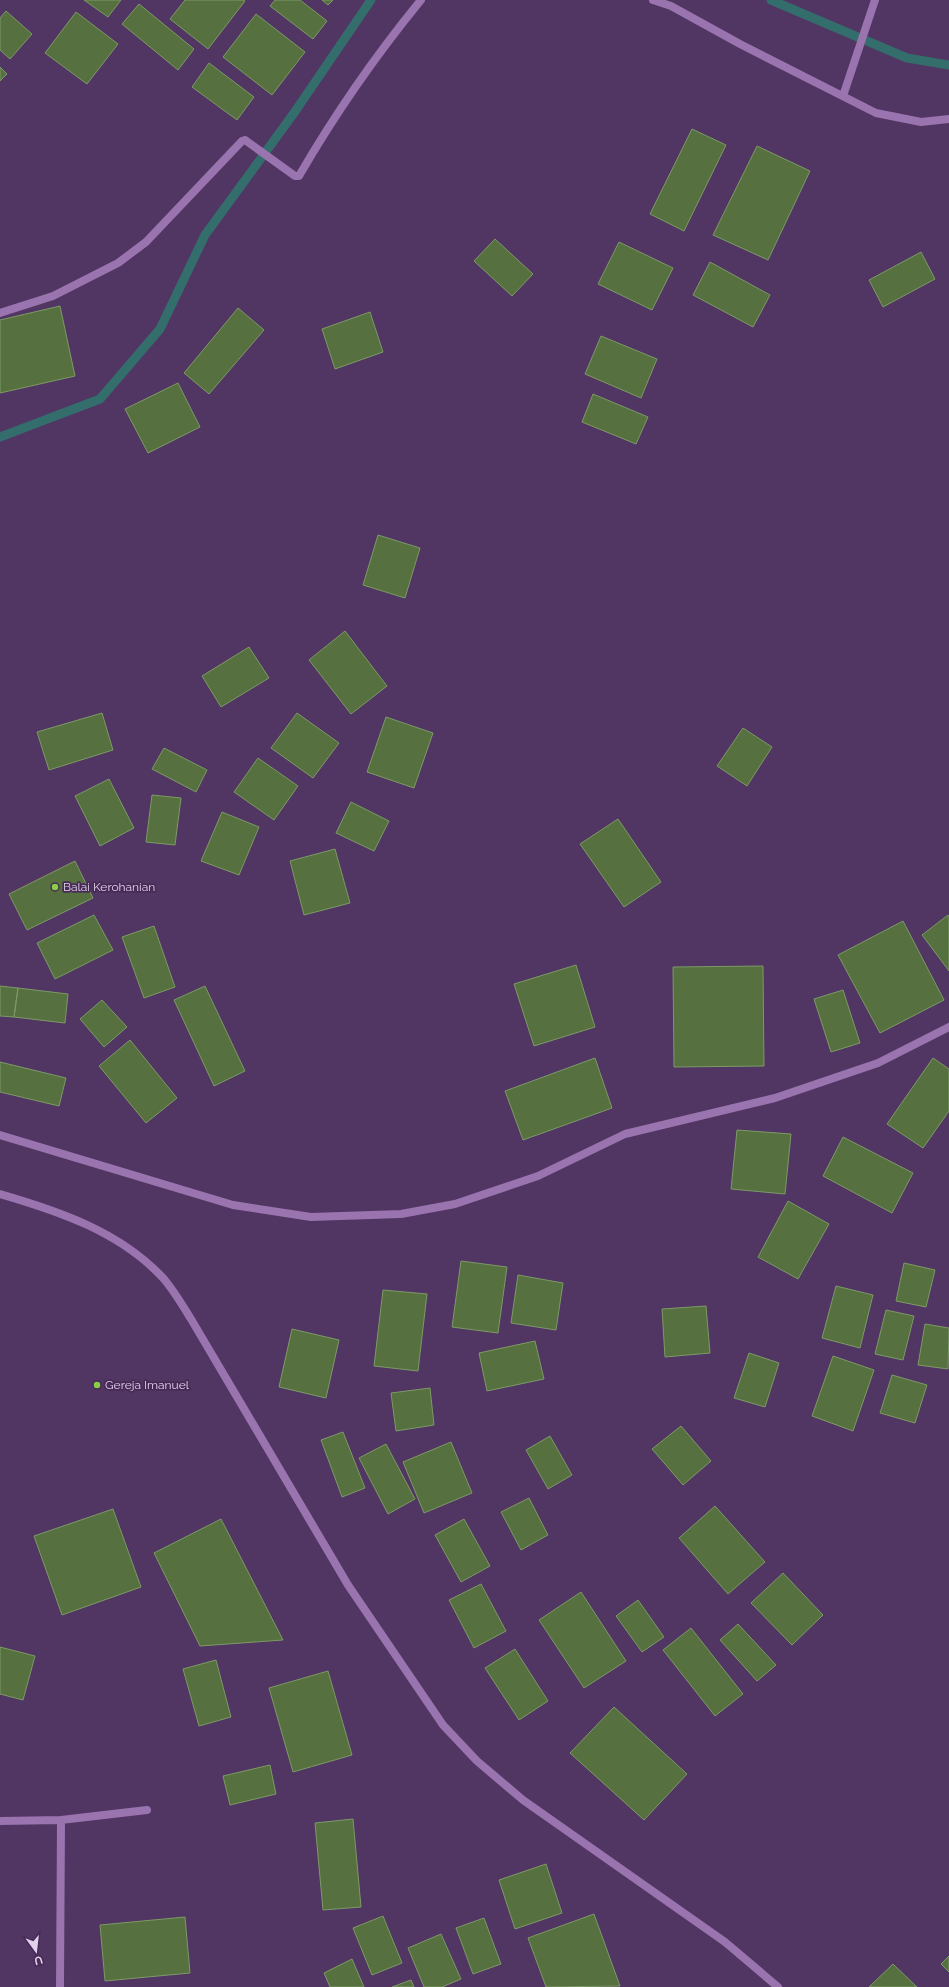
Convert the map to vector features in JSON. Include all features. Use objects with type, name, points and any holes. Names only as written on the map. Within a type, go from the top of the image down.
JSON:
[{"type":"street","points":[[0,313],[53,296],[118,263],[146,242],[200,187],[239,142],[245,140],[295,176],[298,176],[344,104],[390,38],[421,0]]},
{"type":"street","points":[[653,0],[671,6],[740,44],[876,113],[921,122],[949,119]]},
{"type":"street","points":[[843,96],[875,0]]},
{"type":"street","points":[[0,1135],[233,1205],[311,1217],[401,1214],[455,1204],[538,1176],[625,1134],[790,1093],[878,1063],[949,1027]]},
{"type":"street","points":[[0,1194],[90,1225],[135,1252],[164,1279],[192,1319],[348,1585],[443,1724],[477,1761],[523,1800],[725,1942],[778,1987]]},
{"type":"street","points":[[0,1821],[60,1820],[147,1810]]},
{"type":"street","points":[[60,1820],[60,1987]]},
{"type":"building","points":[[84,0],[121,0],[108,17]]},
{"type":"building","points":[[185,0],[245,1],[208,49],[170,19]]},
{"type":"building","points":[[275,0],[300,0],[327,21],[313,39],[270,6]]},
{"type":"building","points":[[322,0],[333,0],[328,5]]},
{"type":"building","points":[[139,4],[194,49],[178,70],[122,24]]},
{"type":"building","points":[[6,11],[32,34],[10,59],[0,50],[0,18]]},
{"type":"building","points":[[76,12],[118,44],[87,84],[45,53]]},
{"type":"building","points":[[256,14],[305,52],[272,95],[223,57]]},
{"type":"building","points":[[209,63],[254,97],[237,120],[192,87]]},
{"type":"building","points":[[0,67],[7,74],[0,81]]},
{"type":"building","points":[[692,129],[726,145],[684,231],[650,214]]},
{"type":"building","points":[[757,146],[810,171],[768,260],[713,235]]},
{"type":"building","points":[[495,239],[533,274],[512,296],[474,261]]},
{"type":"building","points":[[619,242],[673,268],[652,310],[598,284]]},
{"type":"building","points":[[921,252],[935,279],[883,307],[869,280]]},
{"type":"building","points":[[710,262],[770,295],[753,327],[693,295]]},
{"type":"building","points":[[60,306],[75,376],[0,393],[0,320]]},
{"type":"building","points":[[238,308],[264,330],[209,394],[184,373]]},
{"type":"building","points":[[370,312],[383,352],[335,369],[322,329]]},
{"type":"building","points":[[601,336],[657,359],[641,398],[585,374]]},
{"type":"building","points":[[178,383],[200,427],[148,453],[125,409]]},
{"type":"building","points":[[593,394],[648,417],[636,444],[582,422]]},
{"type":"building","points":[[378,535],[420,548],[405,598],[363,585]]},
{"type":"building","points":[[345,631],[387,686],[351,714],[309,660]]},
{"type":"building","points":[[249,647],[269,678],[221,707],[202,676]]},
{"type":"building","points":[[102,713],[113,750],[49,770],[37,732]]},
{"type":"building","points":[[297,713],[339,743],[313,778],[271,748]]},
{"type":"building","points":[[386,717],[433,733],[414,788],[367,772]]},
{"type":"building","points":[[743,728],[772,747],[747,786],[717,766]]},
{"type":"building","points":[[164,748],[207,770],[196,792],[152,769]]},
{"type":"building","points":[[258,758],[298,786],[274,820],[234,792]]},
{"type":"building","points":[[109,779],[134,828],[100,846],[75,796]]},
{"type":"building","points":[[152,795],[181,798],[175,845],[146,842]]},
{"type":"building","points":[[351,802],[389,821],[374,851],[336,833]]},
{"type":"building","points":[[222,812],[259,827],[239,875],[201,861]]},
{"type":"building","points":[[618,819],[661,882],[624,907],[580,844]]},
{"type":"building","points":[[335,849],[350,903],[304,915],[290,861]]},
{"type":"building","points":[[75,861],[93,898],[27,930],[9,894]]},
{"type":"building","points":[[94,915],[113,950],[55,979],[37,943]]},
{"type":"building","points":[[948,915],[949,916],[949,971],[922,935]]},
{"type":"building","points":[[903,921],[944,1000],[880,1033],[838,955]]},
{"type":"building","points":[[154,926],[175,987],[144,998],[122,937]]},
{"type":"building","points":[[576,965],[595,1027],[534,1046],[514,984]]},
{"type":"building","points":[[763,966],[764,1066],[674,1067],[673,967]]},
{"type":"building","points":[[0,986],[18,988],[14,1017],[0,1016]]},
{"type":"building","points":[[205,986],[245,1071],[214,1086],[174,1000]]},
{"type":"building","points":[[18,988],[68,994],[65,1023],[14,1017]]},
{"type":"building","points":[[843,990],[860,1043],[831,1052],[814,999]]},
{"type":"building","points":[[102,1000],[127,1027],[104,1047],[80,1019]]},
{"type":"building","points":[[130,1040],[177,1098],[146,1123],[99,1066]]},
{"type":"building","points":[[595,1058],[612,1108],[523,1140],[505,1091]]},
{"type":"building","points":[[933,1058],[949,1069],[949,1111],[923,1148],[887,1124]]},
{"type":"building","points":[[0,1062],[66,1078],[59,1106],[0,1092]]},
{"type":"building","points":[[737,1130],[791,1134],[785,1194],[731,1189]]},
{"type":"building","points":[[843,1137],[913,1173],[892,1213],[823,1176]]},
{"type":"building","points":[[788,1201],[829,1224],[798,1279],[758,1257]]},
{"type":"building","points":[[461,1261],[507,1267],[498,1333],[452,1327]]},
{"type":"building","points":[[904,1263],[935,1270],[926,1307],[896,1301]]},
{"type":"building","points":[[518,1275],[563,1283],[556,1330],[511,1323]]},
{"type":"building","points":[[836,1286],[873,1295],[860,1348],[822,1338]]},
{"type":"building","points":[[383,1290],[427,1294],[418,1371],[374,1366]]},
{"type":"building","points":[[706,1306],[710,1353],[665,1357],[662,1309]]},
{"type":"building","points":[[886,1310],[914,1316],[903,1360],[875,1354]]},
{"type":"building","points":[[925,1324],[949,1328],[948,1369],[918,1365]]},
{"type":"building","points":[[292,1329],[339,1340],[326,1398],[279,1387]]},
{"type":"building","points":[[535,1341],[544,1379],[487,1391],[479,1353]]},
{"type":"building","points":[[749,1353],[779,1363],[765,1407],[734,1398]]},
{"type":"building","points":[[833,1356],[874,1370],[853,1431],[812,1416]]},
{"type":"building","points":[[892,1375],[927,1385],[915,1423],[880,1413]]},
{"type":"building","points":[[430,1388],[434,1425],[396,1431],[391,1393]]},
{"type":"building","points":[[681,1426],[711,1461],[683,1485],[652,1449]]},
{"type":"building","points":[[343,1432],[365,1488],[342,1497],[321,1440]]},
{"type":"building","points":[[550,1436],[572,1475],[548,1489],[526,1450]]},
{"type":"building","points":[[451,1442],[472,1493],[424,1513],[403,1462]]},
{"type":"building","points":[[386,1444],[415,1499],[388,1514],[359,1458]]},
{"type":"building","points":[[529,1498],[548,1535],[521,1550],[501,1512]]},
{"type":"building","points":[[715,1506],[765,1562],[728,1594],[679,1538]]},
{"type":"building","points":[[113,1509],[141,1587],[62,1615],[34,1536]]},
{"type":"building","points":[[221,1519],[283,1640],[200,1646],[154,1553]]},
{"type":"building","points":[[464,1519],[490,1566],[461,1582],[435,1535]]},
{"type":"building","points":[[783,1573],[823,1615],[792,1645],[751,1603]]},
{"type":"building","points":[[481,1584],[506,1631],[474,1648],[449,1600]]},
{"type":"building","points":[[581,1592],[626,1661],[584,1688],[539,1620]]},
{"type":"building","points":[[638,1600],[664,1637],[642,1652],[616,1616]]},
{"type":"building","points":[[738,1624],[776,1665],[757,1681],[720,1640]]},
{"type":"building","points":[[691,1628],[743,1694],[715,1716],[663,1650]]},
{"type":"building","points":[[0,1647],[35,1656],[23,1700],[0,1694]]},
{"type":"building","points":[[515,1649],[548,1701],[519,1720],[485,1668]]},
{"type":"building","points":[[216,1660],[231,1717],[199,1726],[183,1669]]},
{"type":"building","points":[[328,1671],[352,1755],[293,1772],[269,1688]]},
{"type":"building","points":[[614,1707],[687,1774],[644,1820],[570,1753]]},
{"type":"building","points":[[270,1765],[276,1794],[230,1805],[223,1776]]},
{"type":"building","points":[[353,1819],[361,1907],[323,1910],[315,1823]]},
{"type":"building","points":[[546,1864],[562,1913],[515,1929],[499,1880]]},
{"type":"building","points":[[594,1914],[620,1986],[546,1987],[528,1938]]},
{"type":"building","points":[[383,1916],[402,1963],[372,1975],[353,1928]]},
{"type":"building","points":[[185,1917],[190,1973],[105,1981],[100,1925]]},
{"type":"building","points":[[484,1918],[501,1964],[473,1974],[456,1928]]},
{"type":"building","points":[[441,1934],[461,1979],[442,1987],[424,1987],[408,1948]]},
{"type":"building","points":[[949,1956],[949,1972],[941,1964]]},
{"type":"building","points":[[352,1959],[364,1987],[330,1987],[324,1973]]},
{"type":"building","points":[[893,1964],[917,1987],[869,1987]]},
{"type":"building","points":[[411,1980],[414,1987],[392,1987]]},
{"type":"waterway","points":[[0,437],[100,399],[160,329],[205,235],[294,113],[371,0]]},
{"type":"waterway","points":[[771,0],[907,58],[949,65]]},
{"type":"place","name":"Balai Kerohanian","points":[[55,887]]},
{"type":"place","name":"Gereja Imanuel","points":[[97,1385]]}]
